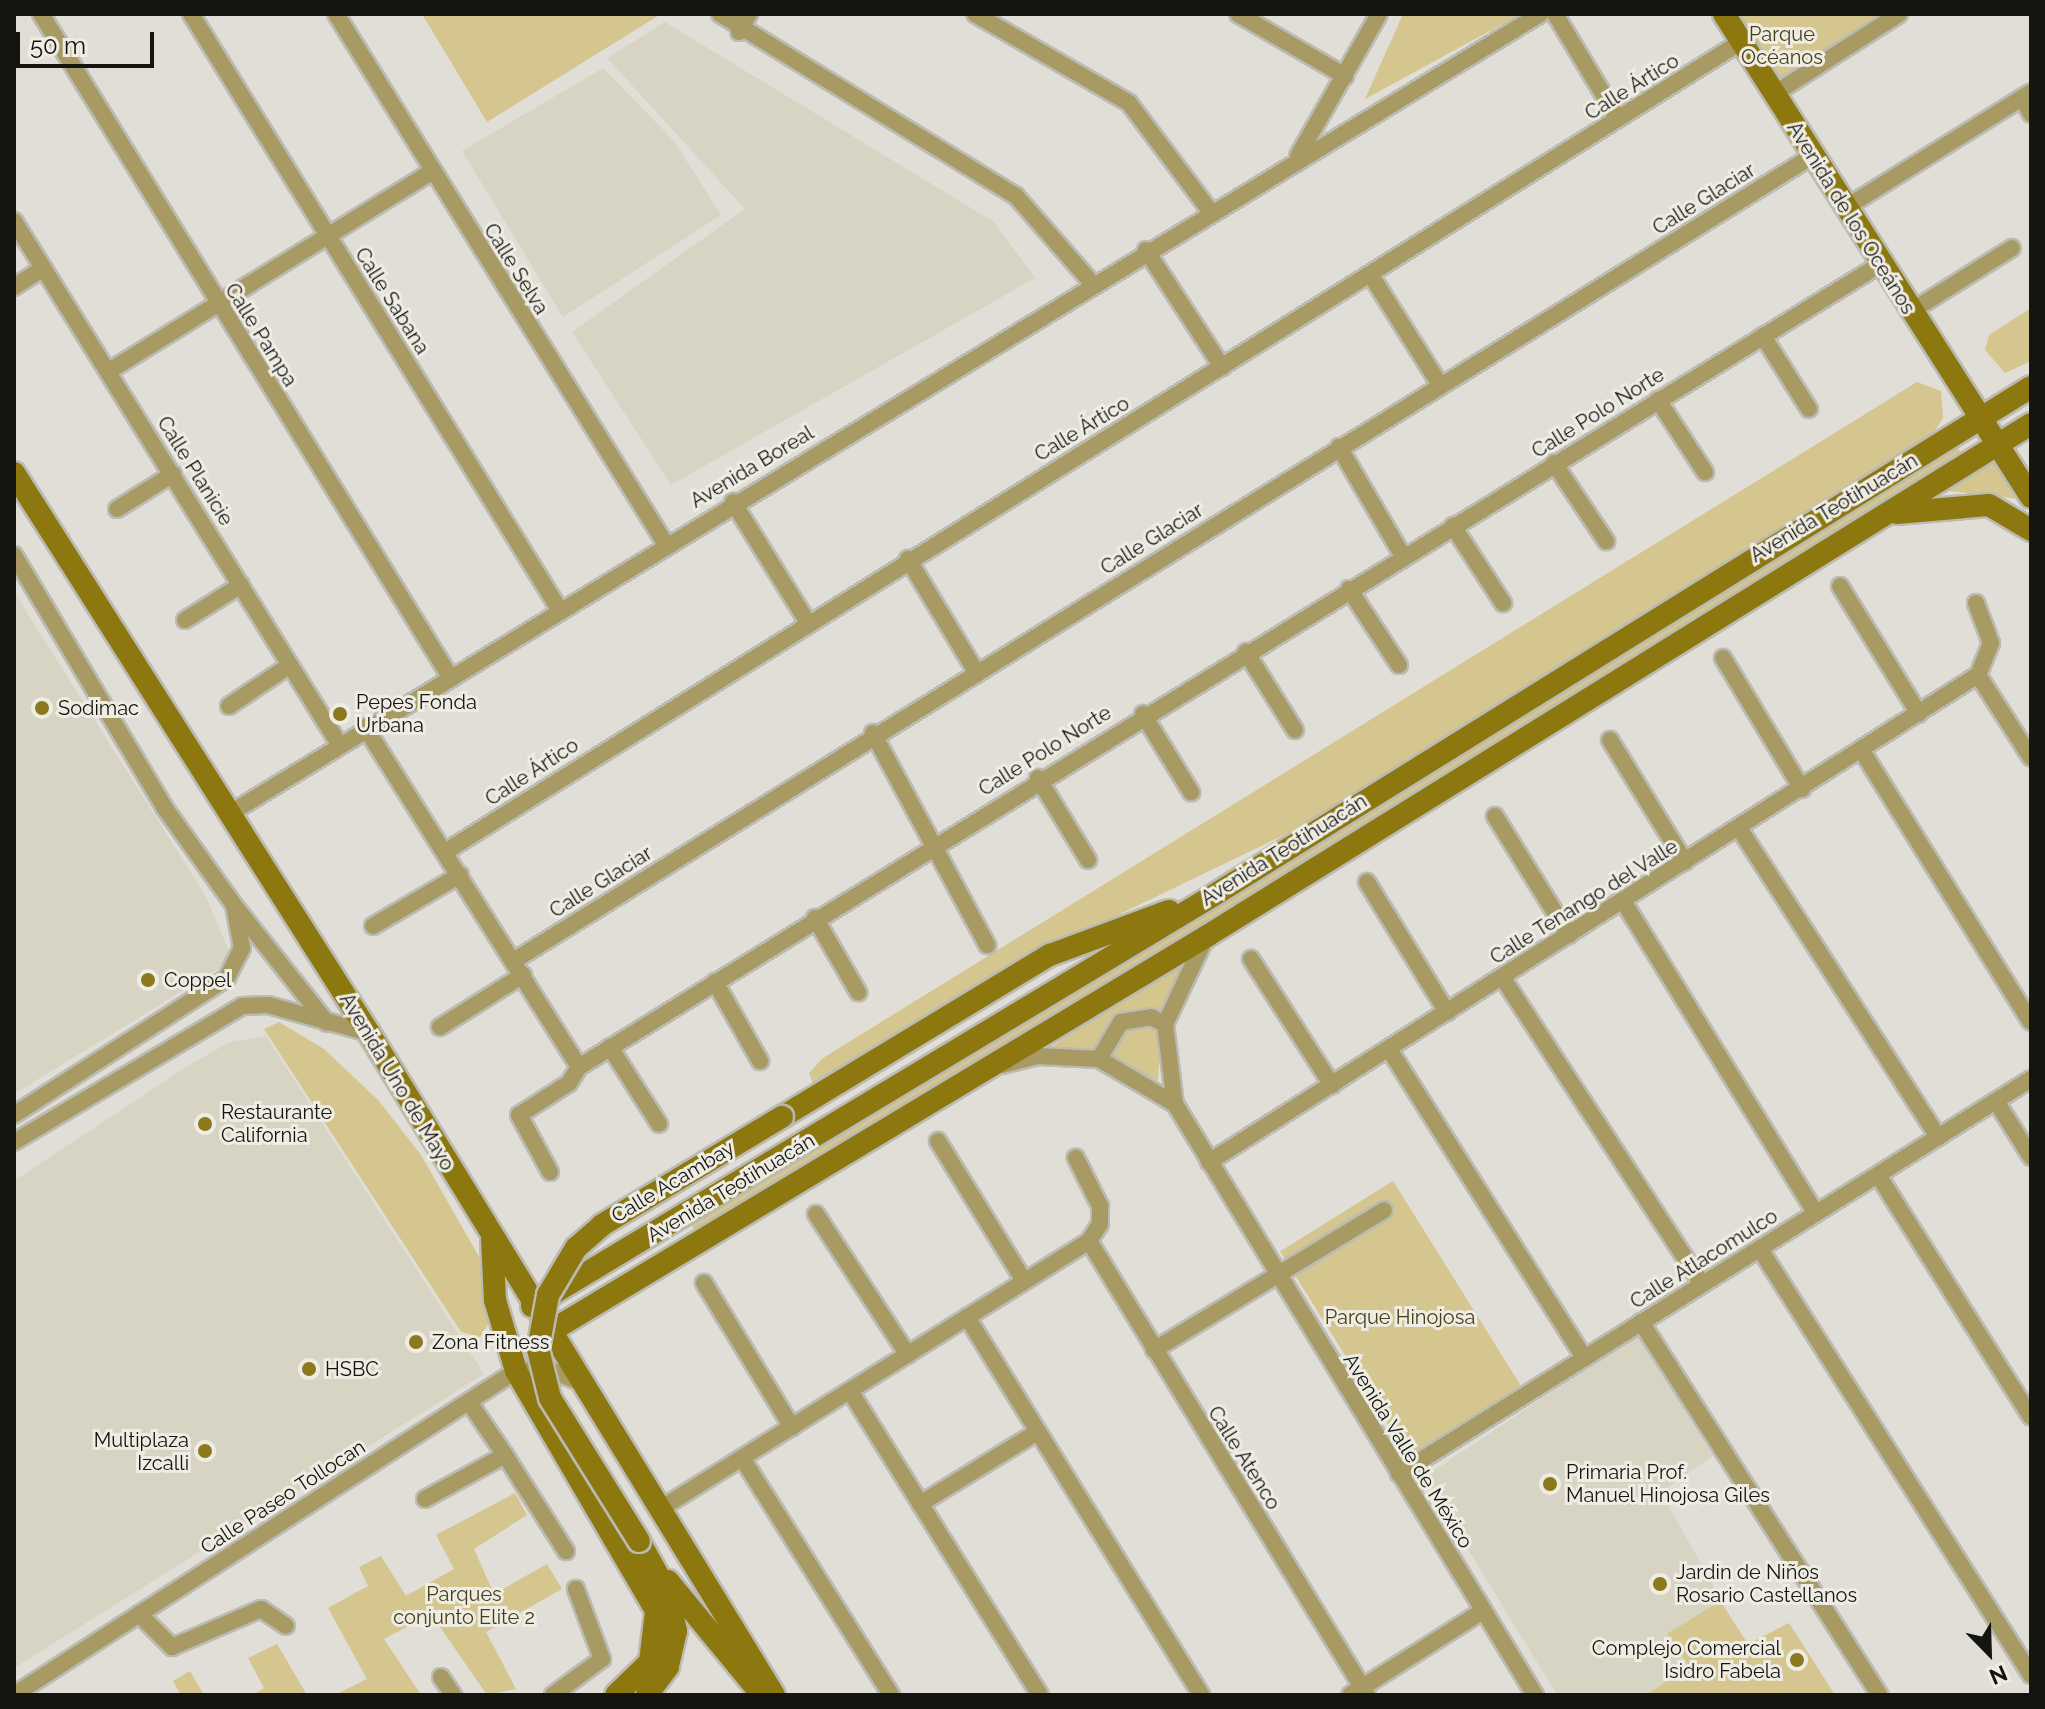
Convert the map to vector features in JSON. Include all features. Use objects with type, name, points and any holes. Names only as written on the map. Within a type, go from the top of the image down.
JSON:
[{"type":"main road","name":"Avenida de los Oceános","points":[[1724,14],[1995,448]]},
{"type":"main road","name":"Avenida Teotihuacán","points":[[532,1306],[1219,892],[2031,387]]},
{"type":"main road","name":"Avenida Teotihuacán","points":[[551,1331],[1207,936],[1868,521],[2031,424]]},
{"type":"main road","points":[[1995,448],[2031,497]]},
{"type":"main road","points":[[1995,448],[2031,511]]},
{"type":"main road","name":"Avenida Uno de Mayo","points":[[14,473],[369,1033],[532,1306],[551,1331],[774,1695]]},
{"type":"main road","points":[[1868,521],[1955,502],[1989,505],[2031,530]]},
{"type":"main road","name":"Calle Acambay","points":[[647,1695],[676,1645],[672,1604],[654,1565],[550,1398],[538,1331],[548,1295],[565,1262],[602,1225],[1050,955],[1219,892]]},
{"type":"main road","points":[[683,1217],[698,1241]]},
{"type":"main road","points":[[492,1238],[493,1290],[516,1371],[653,1598],[656,1648],[642,1674],[616,1695]]},
{"type":"main road","points":[[654,1565],[762,1695]]},
{"type":"street","name":"Calle Pampa","points":[[41,14],[449,675]]},
{"type":"street","name":"Calle Sabana","points":[[191,14],[559,609]]},
{"type":"street","name":"Calle Selva","points":[[336,14],[431,172],[665,543]]},
{"type":"street","points":[[720,14],[739,32],[1016,196],[1092,283]]},
{"type":"street","points":[[739,32],[749,14]]},
{"type":"street","points":[[975,14],[1129,103],[1210,211]]},
{"type":"street","points":[[1238,14],[1345,76]]},
{"type":"street","name":"Avenida Boreal","points":[[1298,158],[1379,14]]},
{"type":"street","name":"Avenida Boreal","points":[[229,814],[665,543],[1540,14]]},
{"type":"street","points":[[1555,14],[1618,119]]},
{"type":"street","points":[[1774,94],[1899,14]]},
{"type":"street","name":"Calle Ártico","points":[[445,852],[807,621],[1372,277],[1741,42]]},
{"type":"street","points":[[1845,208],[2026,95],[2031,114]]},
{"type":"street","name":"Calle Glaciar","points":[[440,1027],[519,967],[873,733],[1812,156]]},
{"type":"street","points":[[109,371],[431,172]]},
{"type":"street","name":"Calle Planicie","points":[[14,221],[339,744]]},
{"type":"street","points":[[1910,312],[2012,248]]},
{"type":"street","points":[[1146,250],[1222,367]]},
{"type":"street","name":"Calle Polo Norte","points":[[550,1172],[519,1115],[569,1083],[579,1067],[1038,778],[1879,265]]},
{"type":"street","points":[[14,287],[43,268]]},
{"type":"street","points":[[1372,277],[1440,385]]},
{"type":"street","points":[[1763,336],[1809,409]]},
{"type":"street","points":[[1658,400],[1705,472]]},
{"type":"street","points":[[1339,447],[1403,556]]},
{"type":"street","points":[[1554,463],[1606,541]]},
{"type":"street","points":[[117,509],[173,474]]},
{"type":"street","points":[[733,502],[807,621]]},
{"type":"street","points":[[1453,526],[1503,603]]},
{"type":"street","points":[[14,555],[164,807],[234,905],[328,1024]]},
{"type":"street","points":[[908,559],[975,670]]},
{"type":"street","points":[[185,620],[241,585]]},
{"type":"street","points":[[1840,586],[1919,714]]},
{"type":"street","points":[[1349,589],[1399,665]]},
{"type":"street","points":[[1976,603],[1991,643],[1978,675],[2031,758]]},
{"type":"street","points":[[1246,652],[1295,730]]},
{"type":"street","points":[[1723,658],[1802,789]]},
{"type":"street","points":[[229,706],[290,665]]},
{"type":"street","name":"Calle Tenango del Valle","points":[[1209,1162],[1978,675]]},
{"type":"street","points":[[1143,714],[1191,792]]},
{"type":"street","points":[[365,727],[519,967],[579,1067]]},
{"type":"street","points":[[873,733],[987,945]]},
{"type":"street","points":[[1610,740],[1685,862]]},
{"type":"street","points":[[1862,751],[2031,1022]]},
{"type":"street","points":[[1038,778],[1088,860]]},
{"type":"street","points":[[1495,816],[1569,935]]},
{"type":"street","points":[[1739,828],[1938,1137]]},
{"type":"street","points":[[373,926],[460,875]]},
{"type":"street","points":[[1367,882],[1447,1012]]},
{"type":"street","points":[[1623,901],[1816,1213]]},
{"type":"street","points":[[14,1115],[227,978],[242,948],[234,905]]},
{"type":"street","points":[[815,918],[858,992]]},
{"type":"street","points":[[1099,1059],[1121,1022],[1151,1017],[1165,1024],[1207,936]]},
{"type":"street","points":[[1251,959],[1332,1085]]},
{"type":"street","points":[[1502,977],[1702,1284]]},
{"type":"street","points":[[715,982],[760,1061]]},
{"type":"street","points":[[14,1142],[219,1014],[268,1005],[369,1033]]},
{"type":"street","name":"Avenida Valle de México","points":[[1165,1024],[1175,1104],[1276,1275],[1535,1695]]},
{"type":"street","points":[[610,1047],[659,1124]]},
{"type":"street","points":[[1389,1049],[1584,1357]]},
{"type":"street","name":"Avenida Valle de México","points":[[980,1070],[1037,1056],[1099,1059],[1175,1104]]},
{"type":"street","name":"Calle Atlacomulco","points":[[1399,1474],[2031,1079]]},
{"type":"street","points":[[1996,1101],[2031,1157]]},
{"type":"street","points":[[938,1141],[1024,1281]]},
{"type":"street","points":[[660,1509],[1089,1241],[1100,1206],[1076,1158]]},
{"type":"street","points":[[1878,1175],[2031,1417]]},
{"type":"street","points":[[1154,1350],[1384,1210]]},
{"type":"street","points":[[816,1214],[908,1355]]},
{"type":"street","name":"Calle Atenco","points":[[1089,1241],[1359,1692]]},
{"type":"street","points":[[1760,1249],[2031,1675]]},
{"type":"street","points":[[704,1283],[792,1427]]},
{"type":"street","points":[[967,1317],[1201,1695]]},
{"type":"street","points":[[1641,1322],[1880,1695]]},
{"type":"street","points":[[516,1371],[550,1370],[583,1383]]},
{"type":"street","name":"Calle Paseo Tollocan","points":[[14,1695],[516,1371]]},
{"type":"street","points":[[850,1391],[1040,1695]]},
{"type":"street","points":[[469,1402],[566,1551]]},
{"type":"street","points":[[920,1504],[1036,1433]]},
{"type":"street","points":[[425,1499],[505,1455]]},
{"type":"street","points":[[742,1458],[891,1695]]},
{"type":"street","points":[[553,1695],[602,1659],[576,1589]]},
{"type":"street","points":[[139,1614],[172,1647],[261,1609],[286,1626]]},
{"type":"street","points":[[1359,1692],[1483,1611]]},
{"type":"street","points":[[441,1677],[453,1695]]},
{"type":"shaded area","points":[[665,22],[994,222],[1035,278],[671,485],[572,332],[745,209],[607,58]]},
{"type":"shaded area","points":[[603,68],[674,141],[721,215],[563,317],[462,151]]},
{"type":"shaded area","points":[[14,592],[205,895],[233,960],[14,1094]]},
{"type":"shaded area","points":[[266,1036],[484,1374],[14,1668],[14,1181],[189,1065],[230,1042]]},
{"type":"shaded area","name":"Primaria Prof. Manuel Hinojosa Giles","points":[[1637,1335],[1713,1456],[1661,1492],[1740,1634],[1646,1695],[1557,1695],[1424,1477]]},
{"type":"green space","points":[[422,14],[661,14],[487,122]]},
{"type":"green space","points":[[1403,14],[1521,14],[1365,99]]},
{"type":"green space","name":"Parque Océanos","points":[[1723,14],[1891,14],[1771,92]]},
{"type":"green space","points":[[2031,308],[2031,361],[2005,373],[1985,350],[1989,335]]},
{"type":"green space","points":[[1917,382],[1941,391],[1943,418],[1933,434],[1344,806],[1037,954],[815,1089],[809,1073],[823,1058]]},
{"type":"green space","points":[[1954,445],[1964,454],[1465,771],[697,1232],[693,1227],[690,1220]]},
{"type":"green space","points":[[1991,458],[2020,499],[1931,489]]},
{"type":"green space","points":[[1190,951],[1164,1021],[1108,1030],[1098,1051],[1044,1052]]},
{"type":"green space","points":[[279,1022],[324,1049],[379,1101],[421,1155],[482,1262],[489,1323],[480,1337],[461,1332],[264,1029]]},
{"type":"green space","points":[[1148,1023],[1161,1030],[1158,1081],[1109,1056],[1121,1028]]},
{"type":"green space","name":"Parque Hinojosa","points":[[1393,1181],[1521,1385],[1408,1456],[1280,1251]]},
{"type":"green space","name":"Parques conjunto Elite 2","points":[[515,1493],[527,1515],[474,1549],[494,1594],[547,1564],[562,1589],[486,1632],[516,1689],[487,1695],[431,1614],[384,1639],[421,1695],[335,1695],[367,1679],[328,1608],[368,1586],[359,1567],[381,1556],[406,1596],[454,1569],[436,1535]]},
{"type":"green space","points":[[1720,1601],[1748,1644],[1789,1623],[1835,1695],[1646,1695],[1689,1667],[1667,1634]]},
{"type":"green space","points":[[277,1644],[307,1695],[253,1695],[264,1688],[248,1658]]},
{"type":"green space","points":[[190,1671],[204,1695],[181,1695],[173,1681]]},
{"type":"place","name":"Sodimac","points":[[42,708]]},
{"type":"place","name":"Pepes Fonda Urbana","points":[[340,714]]},
{"type":"place","name":"Coppel","points":[[148,980]]},
{"type":"place","name":"Restaurante California","points":[[205,1124]]},
{"type":"place","name":"Zona Fitness","points":[[416,1342]]},
{"type":"place","name":"HSBC","points":[[309,1369]]},
{"type":"place","name":"Multiplaza Izcalli","points":[[205,1451]]},
{"type":"place","name":"Primaria Prof. Manuel Hinojosa Giles","points":[[1550,1484]]},
{"type":"place","name":"Jardin de Niños Rosario Castellanos","points":[[1660,1584]]},
{"type":"place","name":"Complejo Comercial Isidro Fabela","points":[[1797,1660]]}]
